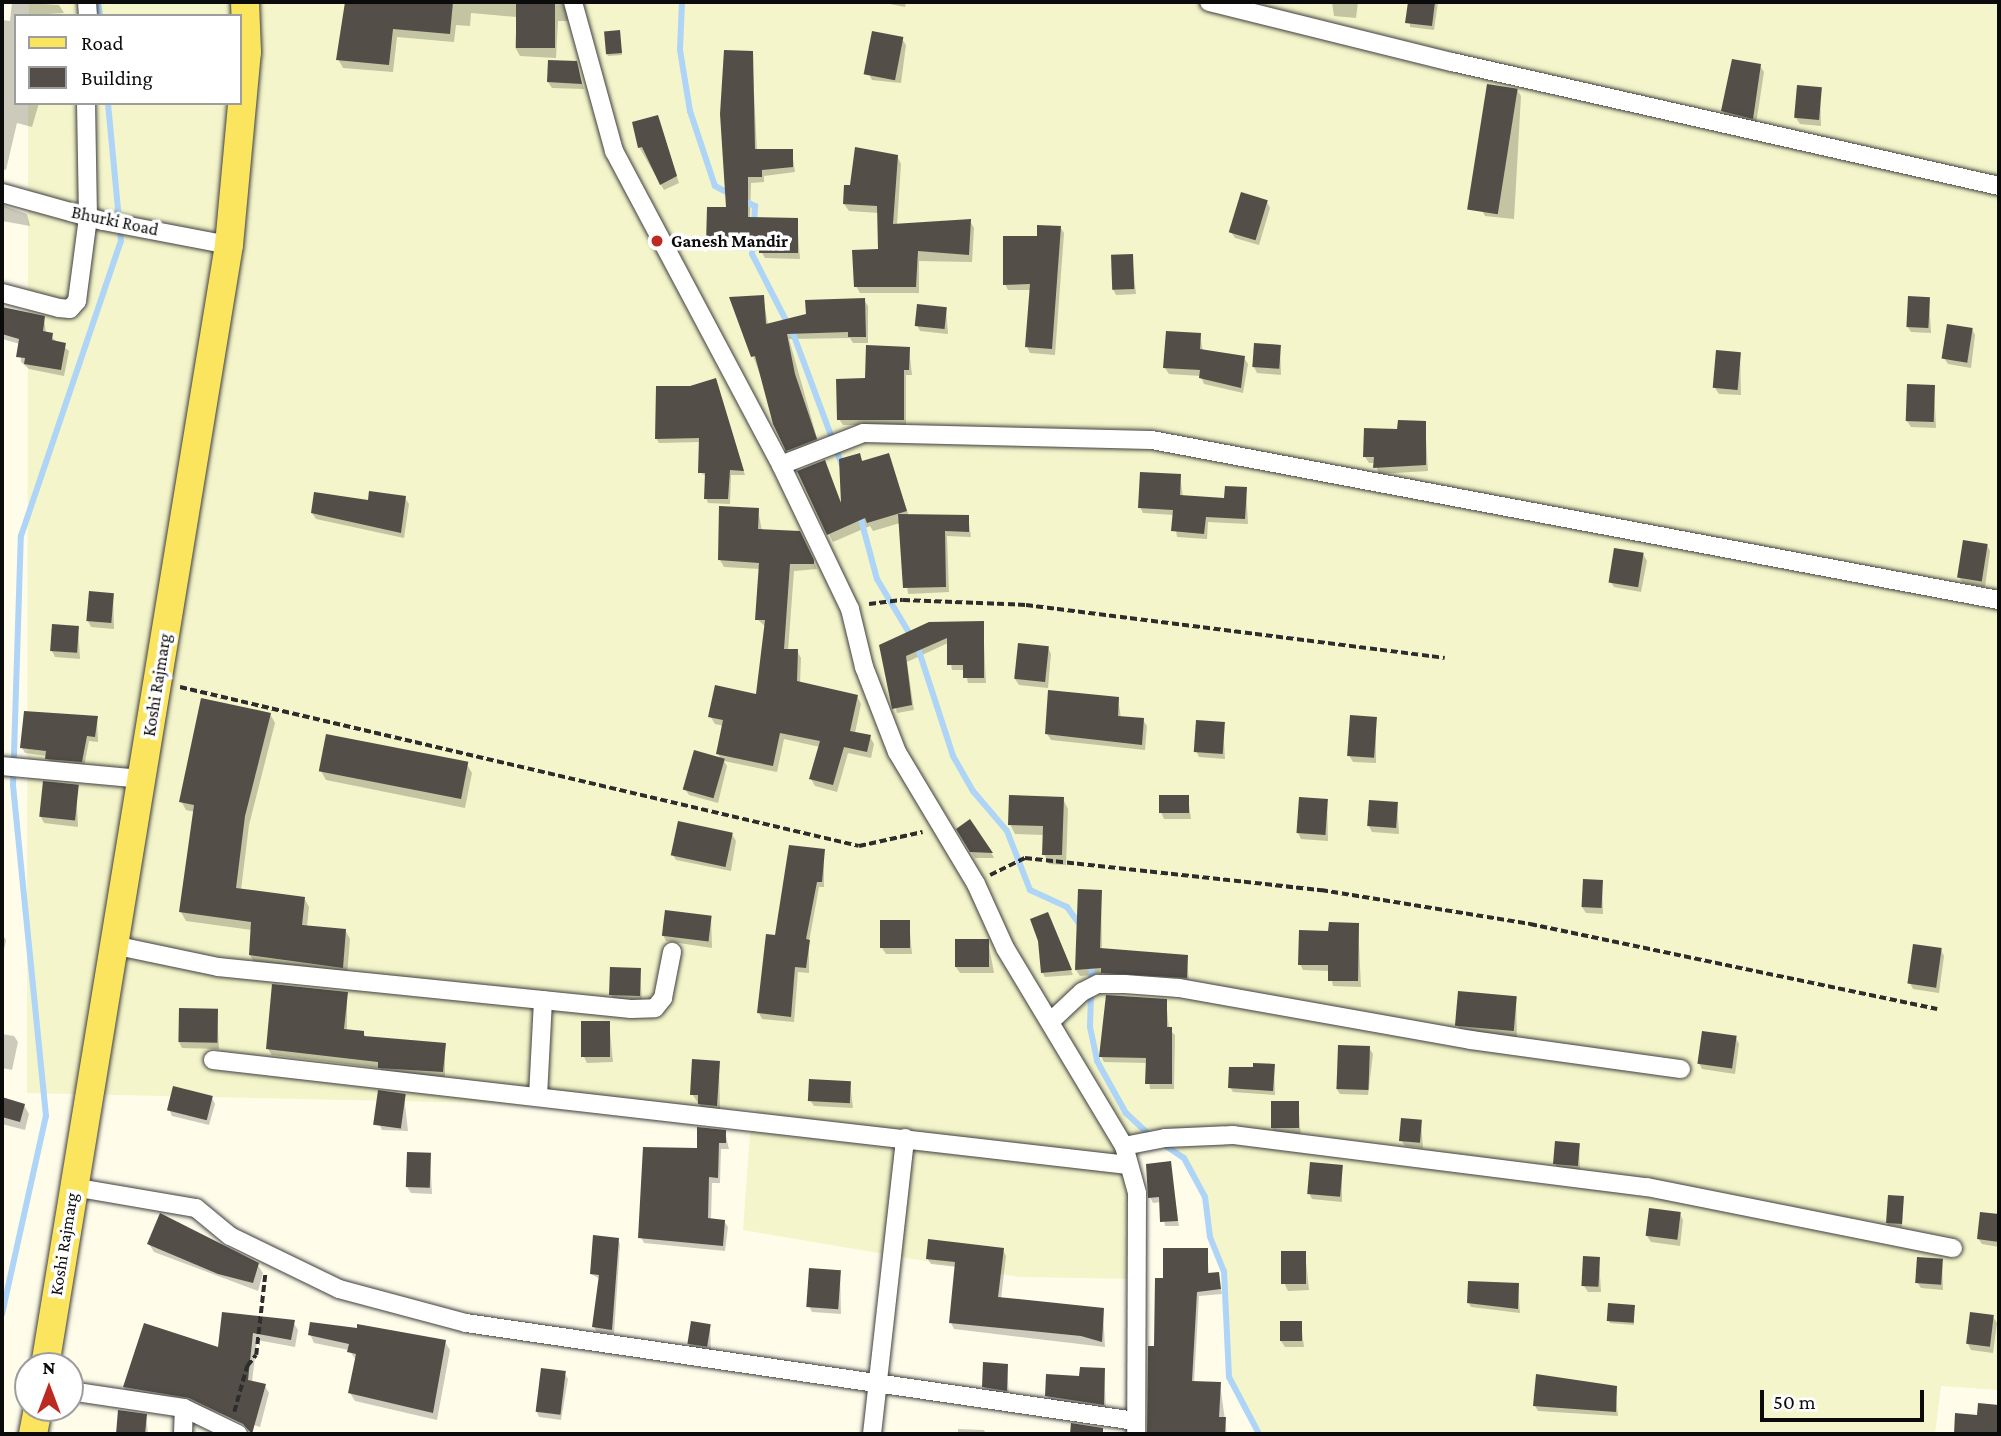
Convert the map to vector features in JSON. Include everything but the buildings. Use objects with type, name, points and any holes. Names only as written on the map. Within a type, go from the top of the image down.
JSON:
[{"type":"main road","name":"Koshi Rajmarg","points":[[47,1352],[229,245],[247,52],[245,2]]},
{"type":"street","points":[[73,1187],[196,1209],[230,1236],[339,1289],[466,1323],[878,1383],[1135,1427],[1137,1193],[1124,1146],[897,751],[864,667],[850,609],[781,465],[614,151],[573,2]]},
{"type":"street","points":[[1209,2],[1466,66],[1999,186]]},
{"type":"street","points":[[2,293],[70,309],[77,302],[96,219],[86,105]]},
{"type":"street","name":"Bhurki Road","points":[[2,193],[96,219],[229,245]]},
{"type":"street","points":[[781,465],[843,438],[863,433],[946,432],[1152,439],[1999,600]]},
{"type":"street","points":[[2,766],[142,779]]},
{"type":"street","points":[[113,946],[218,967],[543,1000],[655,1008],[663,998],[672,952]]},
{"type":"street","points":[[1051,1021],[1090,988],[1179,988],[1471,1040],[1681,1069]]},
{"type":"street","points":[[538,1096],[543,1000]]},
{"type":"street","points":[[213,1060],[1128,1164]]},
{"type":"street","points":[[1124,1146],[1165,1138],[1233,1135],[1647,1187],[1953,1248]]},
{"type":"street","points":[[872,1434],[905,1138]]},
{"type":"street","points":[[84,1393],[184,1408],[233,1433]]},
{"type":"street","points":[[183,1434],[184,1408]]},
{"type":"path","points":[[876,602],[903,600],[1026,605],[1445,658]]},
{"type":"path","points":[[158,681],[859,846],[940,828]]},
{"type":"path","points":[[999,869],[1025,858],[1321,890],[1491,918],[1937,1009]]},
{"type":"path","points":[[233,1433],[247,1367],[256,1355],[268,1256]]},
{"type":"green space","points":[[29,2],[1999,2],[1999,1390],[1941,1386],[1935,1434],[1259,1434],[1229,1377],[1224,1271],[1210,1237],[1205,1197],[1184,1158],[1142,1131],[1128,1165],[1136,1279],[1019,1277],[743,1230],[751,1120],[756,1109],[27,1093],[28,105],[242,105],[242,14],[29,14]]},
{"type":"waterway","points":[[98,2],[100,14]]},
{"type":"waterway","points":[[682,2],[680,50],[690,111],[715,186],[732,195]]},
{"type":"waterway","points":[[2,1314],[46,1116],[13,785],[21,536],[121,241],[108,105]]},
{"type":"waterway","points":[[741,199],[755,206],[754,225]]},
{"type":"waterway","points":[[753,240],[752,254],[794,336],[842,465]]},
{"type":"waterway","points":[[859,512],[877,579],[911,636]]},
{"type":"waterway","points":[[917,645],[953,756],[973,791],[1007,831],[1030,890],[1067,907],[1080,925]]},
{"type":"waterway","points":[[1092,963],[1090,1027],[1097,1061],[1126,1113],[1151,1136]]},
{"type":"waterway","points":[[1160,1142],[1184,1158],[1205,1197],[1210,1237],[1224,1271],[1229,1377],[1259,1434]]},
{"type":"place","name":"Ganesh Mandir","points":[[657,241]]}]
